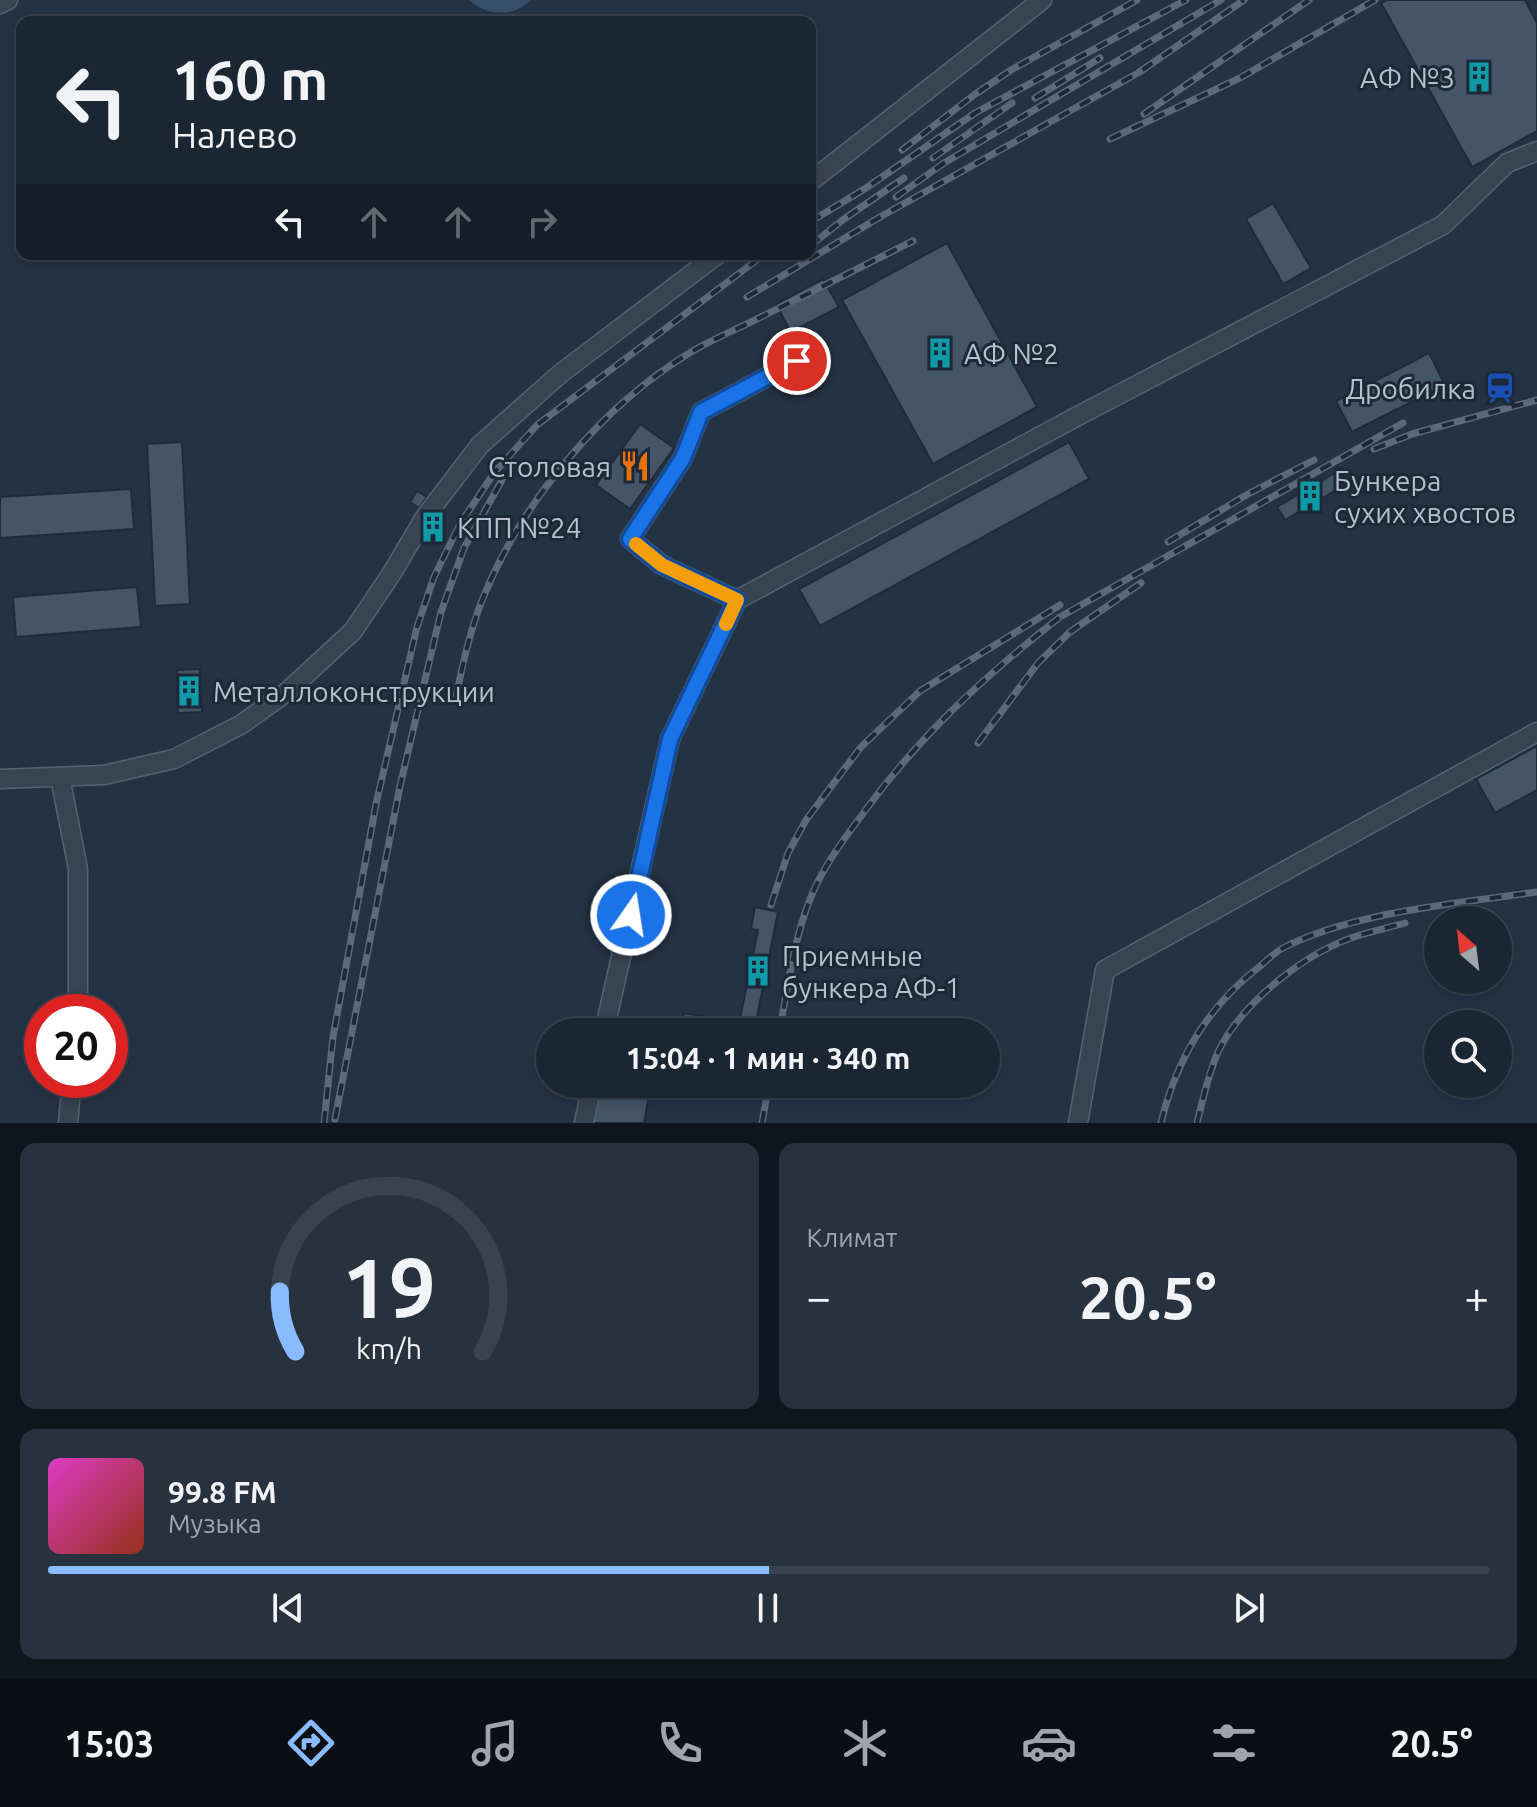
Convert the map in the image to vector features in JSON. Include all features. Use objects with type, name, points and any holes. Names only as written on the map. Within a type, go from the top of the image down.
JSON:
[{"type":"street","points":[[0,4],[8,0]]},
{"type":"street","points":[[816,177],[1042,0]]},
{"type":"street","points":[[607,1018],[670,739],[737,600],[1144,381],[1443,225],[1507,163],[1537,151]]},
{"type":"street","points":[[0,779],[104,775],[174,759],[242,724],[288,691],[353,631],[425,517],[480,445],[560,374],[710,260]]},
{"type":"street","points":[[737,600],[662,565],[630,539],[683,458],[701,412],[797,361]]},
{"type":"street","points":[[1078,1123],[1105,970],[1537,732]]},
{"type":"street","points":[[60,777],[78,869],[78,994]]},
{"type":"street","points":[[68,1123],[70,1098]]},
{"type":"street","points":[[584,1123],[589,1098]]},
{"type":"water","points":[[469,0],[531,0],[516,10],[500,13],[484,9]]},
{"type":"building","name":"АФ №3","points":[[1387,0],[1525,0],[1537,23],[1537,131],[1472,167],[1381,3]]},
{"type":"building","points":[[1273,203],[1311,268],[1283,284],[1246,219]]},
{"type":"building","name":"АФ №2","points":[[947,243],[1037,407],[933,464],[842,300]]},
{"type":"building","points":[[823,279],[839,307],[791,332],[776,304]]},
{"type":"building","points":[[1429,353],[1445,385],[1352,432],[1336,401]]},
{"type":"building","name":"Столовая","points":[[640,424],[674,448],[630,509],[596,485]]},
{"type":"building","points":[[182,442],[190,604],[155,606],[147,444]]},
{"type":"building","points":[[1069,442],[1089,479],[820,626],[799,589]]},
{"type":"building","name":"Бункера сухих хвостов","points":[[1335,473],[1343,486],[1285,520],[1277,507]]},
{"type":"building","points":[[131,489],[134,529],[0,538],[0,497]]},
{"type":"building","points":[[417,491],[427,497],[419,508],[410,502]]},
{"type":"building","points":[[137,587],[141,627],[16,637],[13,597]]},
{"type":"building","name":"Металлоконструкции","points":[[200,669],[202,712],[178,713],[177,670]]},
{"type":"building","points":[[1537,746],[1537,790],[1495,813],[1476,779]]},
{"type":"building","name":"Приемные бункера АФ-1","points":[[755,907],[778,912],[757,1018],[740,1018],[758,930],[751,929]]},
{"type":"building","name":"Приемные бункера АФ-1","points":[[684,1013],[709,1018],[683,1018]]},
{"type":"building","points":[[595,1098],[648,1098],[644,1123],[591,1123]]},
{"type":"railway","points":[[902,150],[1011,70],[1137,0]]},
{"type":"railway","points":[[816,218],[975,113],[1186,0]]},
{"type":"railway","points":[[896,197],[944,163],[1221,0]]},
{"type":"railway","points":[[816,255],[1138,73],[1244,0]]},
{"type":"railway","points":[[1144,114],[1309,0]]},
{"type":"railway","points":[[1110,139],[1240,78],[1375,0]]},
{"type":"railway","points":[[1035,98],[1100,58]]},
{"type":"railway","points":[[933,158],[1012,103]]},
{"type":"railway","points":[[816,241],[904,178]]},
{"type":"railway","points":[[456,697],[474,622],[499,562],[542,492],[596,428],[658,374],[691,352],[913,241]]},
{"type":"railway","points":[[324,1123],[333,1037],[376,804],[417,627],[434,577],[460,524],[494,473],[537,425],[757,260]]},
{"type":"railway","points":[[747,297],[809,260]]},
{"type":"railway","points":[[1374,449],[1412,434],[1537,400]]},
{"type":"railway","points":[[782,1018],[799,934],[819,880],[838,848],[881,790],[952,710],[1060,617],[1403,423]]},
{"type":"railway","points":[[1168,542],[1248,494],[1314,460]]},
{"type":"railway","points":[[335,1119],[400,786],[441,612],[464,548],[502,480]]},
{"type":"railway","points":[[978,743],[1038,663],[1070,632],[1141,583]]},
{"type":"railway","points":[[771,905],[788,853],[806,820],[861,747],[920,691],[1060,605]]},
{"type":"railway","points":[[1161,1123],[1175,1078],[1209,1017],[1240,983],[1280,950],[1311,936],[1374,917],[1537,892]]},
{"type":"railway","points":[[1197,1123],[1218,1052],[1241,1016],[1257,1000],[1293,969],[1332,946],[1405,923]]},
{"type":"railway","points":[[762,1123],[766,1098]]},
{"type":"slow traffic","points":[[636,544],[662,565],[737,600],[726,624]]},
{"type":"place","name":"АФ №3","points":[[1479,77]]},
{"type":"place","name":"АФ №2","points":[[940,353]]},
{"type":"place","name":"Дробилка","points":[[1500,388]]},
{"type":"place","name":"Столовая","points":[[635,466]]},
{"type":"place","name":"Бункера сухих хвостов","points":[[1310,496]]},
{"type":"place","name":"КПП №24","points":[[433,527]]},
{"type":"place","name":"Металлоконструкции","points":[[189,691]]},
{"type":"place","name":"Приемные бункера АФ-1","points":[[758,971]]},
{"type":"route","points":[[631,915],[670,739],[737,600],[662,565],[630,539],[683,458],[701,412],[797,361]]}]
